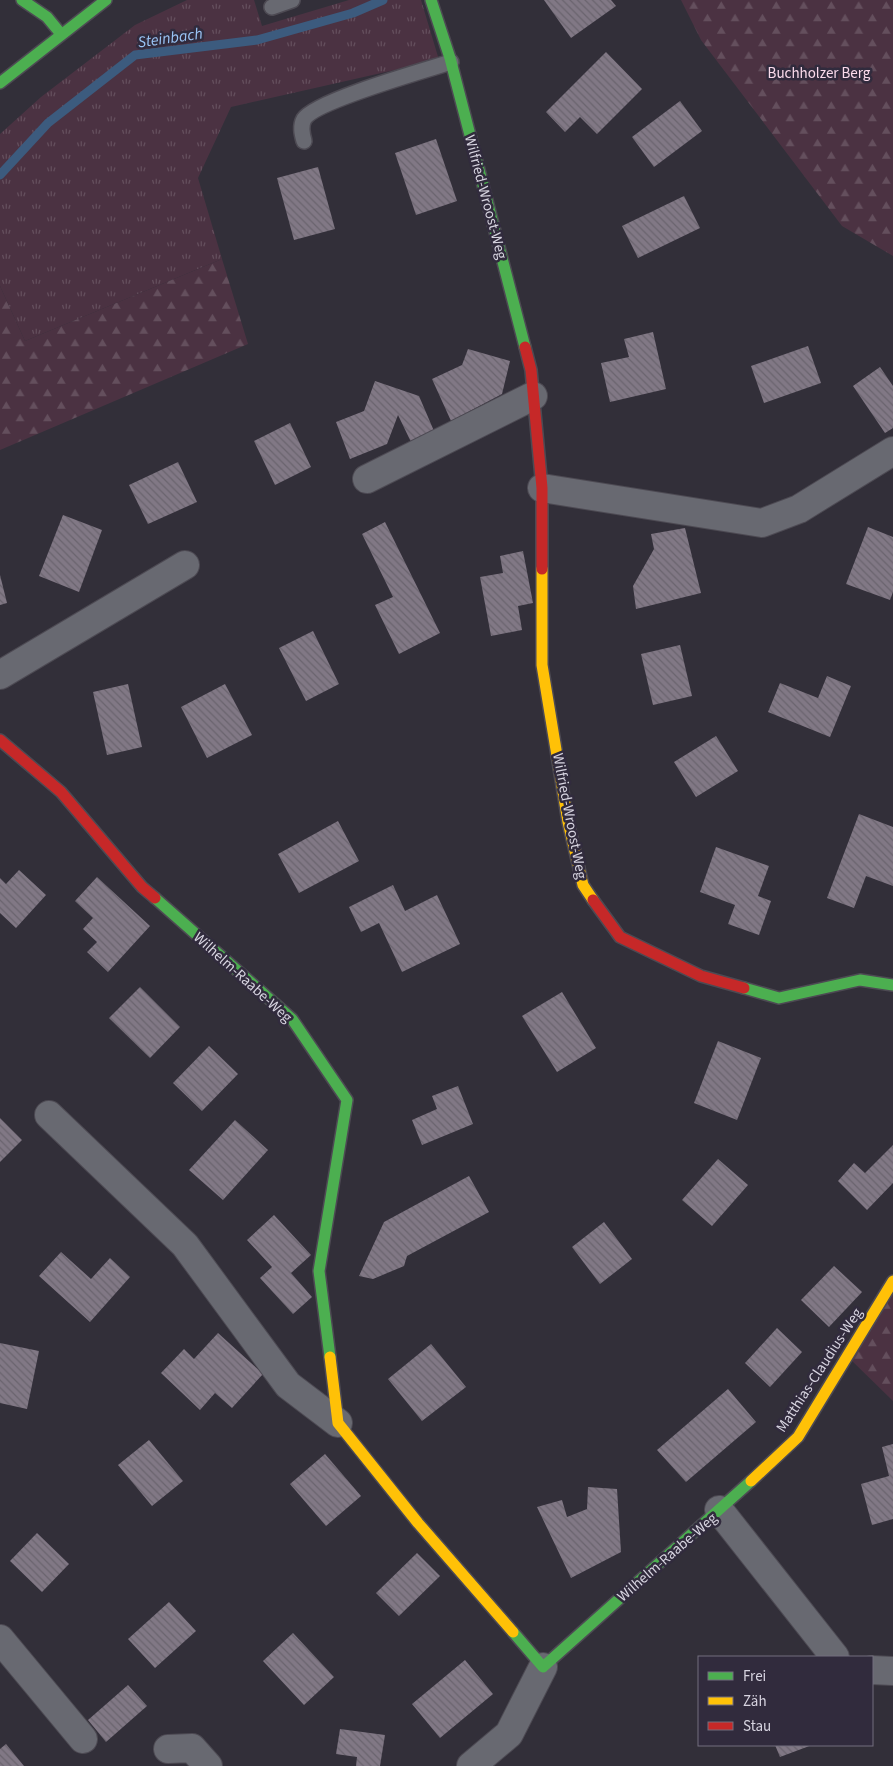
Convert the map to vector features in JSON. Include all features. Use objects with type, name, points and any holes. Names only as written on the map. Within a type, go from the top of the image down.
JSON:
[{"type":"street","points":[[22,0],[47,17],[62,34]]},
{"type":"street","points":[[0,83],[106,0]]},
{"type":"street","name":"Wilfried-Wroost-Weg","points":[[431,0],[451,62],[531,370],[542,488],[542,665],[568,822],[583,885],[620,937],[701,976],[779,998],[860,980],[893,985]]},
{"type":"street","points":[[367,479],[533,396]]},
{"type":"street","points":[[542,488],[762,523],[799,509],[893,451]]},
{"type":"street","points":[[0,674],[184,565]]},
{"type":"street","name":"Wilhelm-Raabe-Weg","points":[[0,740],[61,792],[142,887],[292,1019],[347,1100],[318,1271],[338,1423]]},
{"type":"street","points":[[49,1115],[185,1245],[288,1385],[338,1423],[418,1523],[543,1667]]},
{"type":"street","name":"Matthias-Claudius-Weg","points":[[719,1510],[798,1437],[893,1281]]},
{"type":"street","name":"Wilhelm-Raabe-Weg","points":[[471,1766],[509,1734],[543,1667],[719,1510],[834,1656]]},
{"type":"street","points":[[0,1638],[83,1739]]},
{"type":"street","points":[[873,1670],[893,1671]]},
{"type":"street","points":[[168,1748],[192,1748],[208,1766]]},
{"type":"lane","points":[[272,7],[292,0]]},
{"type":"lane","points":[[304,141],[303,120],[317,108],[337,99],[451,62]]},
{"type":"green space","points":[[187,0],[254,0],[262,26],[349,0],[421,0],[439,60],[231,107],[198,178],[222,259],[25,341],[0,286],[0,134],[41,97],[135,25]]},
{"type":"green space","name":"Buchholzer Berg","points":[[681,0],[893,0],[893,256],[842,226],[701,40]]},
{"type":"green space","points":[[222,259],[248,344],[0,450],[0,286],[25,341]]},
{"type":"green space","points":[[893,1281],[893,1401],[847,1356]]},
{"type":"building","points":[[544,0],[611,0],[616,6],[571,38]]},
{"type":"building","points":[[606,52],[642,89],[597,134],[580,117],[565,132],[546,112]]},
{"type":"building","points":[[680,101],[702,131],[654,167],[632,137]]},
{"type":"building","points":[[436,139],[457,201],[416,215],[395,153]]},
{"type":"building","points":[[318,167],[335,229],[294,240],[277,178]]},
{"type":"building","points":[[684,196],[700,228],[638,258],[622,226]]},
{"type":"building","points":[[653,332],[666,389],[610,402],[601,363],[629,357],[624,339]]},
{"type":"building","points":[[808,346],[821,383],[764,403],[751,366]]},
{"type":"building","points":[[468,349],[510,361],[502,394],[451,421],[432,379],[462,365]]},
{"type":"building","points":[[880,367],[893,386],[893,428],[885,433],[853,386]]},
{"type":"building","points":[[375,381],[419,396],[434,431],[411,442],[398,415],[387,444],[350,459],[336,422],[364,411]]},
{"type":"building","points":[[290,423],[311,467],[275,485],[254,441]]},
{"type":"building","points":[[178,462],[197,502],[148,524],[129,485]]},
{"type":"building","points":[[63,515],[102,530],[79,592],[39,576]]},
{"type":"building","points":[[385,522],[440,633],[399,654],[375,605],[393,597],[362,534]]},
{"type":"building","points":[[868,527],[893,537],[893,592],[890,600],[846,584]]},
{"type":"building","points":[[685,528],[701,593],[636,609],[633,586],[654,549],[651,534]]},
{"type":"building","points":[[523,551],[533,603],[518,606],[522,630],[491,636],[480,577],[503,573],[500,556]]},
{"type":"building","points":[[0,575],[7,603],[0,605]]},
{"type":"building","points":[[313,631],[339,684],[306,701],[279,648]]},
{"type":"building","points":[[680,645],[692,696],[653,705],[641,654]]},
{"type":"building","points":[[827,676],[851,686],[830,737],[768,712],[780,683],[818,698]]},
{"type":"building","points":[[128,684],[142,747],[107,755],[93,692]]},
{"type":"building","points":[[225,684],[252,735],[207,758],[181,707]]},
{"type":"building","points":[[716,736],[738,771],[696,797],[674,762]]},
{"type":"building","points":[[859,814],[893,827],[893,886],[866,876],[854,908],[827,898]]},
{"type":"building","points":[[338,821],[359,861],[299,893],[278,854]]},
{"type":"building","points":[[716,847],[769,866],[758,896],[771,901],[759,935],[728,924],[735,905],[700,892]]},
{"type":"building","points":[[19,870],[46,895],[16,928],[0,913],[0,878],[6,884]]},
{"type":"building","points":[[97,877],[150,926],[108,972],[87,952],[97,942],[83,929],[93,918],[75,901]]},
{"type":"building","points":[[393,885],[405,911],[437,895],[460,944],[402,972],[379,923],[361,932],[349,907]]},
{"type":"building","points":[[140,987],[180,1027],[150,1058],[109,1018]]},
{"type":"building","points":[[562,992],[596,1048],[557,1072],[522,1016]]},
{"type":"building","points":[[718,1041],[761,1058],[737,1120],[694,1103]]},
{"type":"building","points":[[209,1046],[238,1074],[202,1111],[173,1083]]},
{"type":"building","points":[[458,1086],[473,1124],[422,1145],[412,1120],[437,1109],[432,1096]]},
{"type":"building","points":[[0,1118],[22,1140],[0,1162]]},
{"type":"building","points":[[235,1120],[268,1150],[223,1200],[189,1170]]},
{"type":"building","points":[[893,1145],[893,1183],[867,1210],[838,1181],[854,1163],[865,1173]]},
{"type":"building","points":[[718,1159],[748,1185],[712,1226],[682,1200]]},
{"type":"building","points":[[469,1176],[489,1212],[407,1256],[404,1266],[373,1279],[359,1276],[384,1222]]},
{"type":"building","points":[[274,1215],[311,1255],[291,1273],[312,1297],[293,1314],[260,1278],[272,1267],[247,1240]]},
{"type":"building","points":[[604,1222],[632,1259],[600,1284],[572,1247]]},
{"type":"building","points":[[61,1252],[91,1279],[110,1258],[130,1277],[90,1322],[39,1276]]},
{"type":"building","points":[[834,1266],[862,1292],[829,1327],[801,1300]]},
{"type":"building","points":[[777,1328],[802,1352],[770,1387],[745,1363]]},
{"type":"building","points":[[218,1333],[263,1374],[232,1408],[215,1393],[200,1410],[161,1373],[184,1349],[194,1359]]},
{"type":"building","points":[[0,1343],[39,1351],[27,1409],[0,1403]]},
{"type":"building","points":[[431,1344],[466,1387],[422,1421],[388,1379]]},
{"type":"building","points":[[728,1389],[756,1422],[686,1482],[657,1450]]},
{"type":"building","points":[[149,1440],[183,1481],[152,1506],[118,1465]]},
{"type":"building","points":[[893,1444],[893,1519],[872,1525],[861,1484],[889,1476],[882,1447]]},
{"type":"building","points":[[325,1454],[361,1496],[326,1526],[290,1484]]},
{"type":"building","points":[[588,1487],[617,1489],[621,1552],[571,1578],[537,1507],[562,1500],[567,1517],[587,1509]]},
{"type":"building","points":[[37,1533],[69,1564],[42,1592],[10,1561]]},
{"type":"building","points":[[417,1553],[440,1576],[399,1616],[376,1593]]},
{"type":"building","points":[[169,1602],[196,1631],[155,1668],[128,1639]]},
{"type":"building","points":[[293,1633],[334,1677],[304,1705],[263,1661]]},
{"type":"building","points":[[465,1660],[493,1694],[440,1738],[412,1704]]},
{"type":"building","points":[[128,1685],[147,1706],[106,1742],[88,1720]]},
{"type":"building","points":[[340,1729],[385,1735],[380,1766],[356,1766],[357,1757],[336,1754]]},
{"type":"building","points":[[6,1744],[24,1766],[0,1766],[0,1749]]},
{"type":"building","points":[[775,1746],[809,1746],[780,1757]]},
{"type":"waterway","name":"Steinbach","points":[[0,175],[48,123],[135,55],[257,40],[353,13],[383,0]]},
{"type":"traffic: fast","points":[[22,0],[47,17],[61,34]]},
{"type":"traffic: fast","points":[[0,83],[106,0]]},
{"type":"traffic: fast","points":[[431,0],[450,58],[525,347]]},
{"type":"traffic: fast","points":[[155,898],[292,1019],[347,1100],[319,1271],[330,1357]]},
{"type":"traffic: fast","points":[[744,988],[779,998],[860,980],[893,985]]},
{"type":"traffic: fast","points":[[513,1632],[543,1667],[751,1481]]},
{"type":"traffic: slow","points":[[542,569],[542,665],[568,822],[583,885],[593,900]]},
{"type":"traffic: slow","points":[[751,1481],[798,1437],[893,1281]]},
{"type":"traffic: slow","points":[[330,1357],[338,1423],[418,1523],[513,1632]]},
{"type":"traffic: jam","points":[[525,347],[531,370],[542,488],[542,569]]},
{"type":"traffic: jam","points":[[0,740],[61,792],[142,887],[155,898]]},
{"type":"traffic: jam","points":[[593,900],[620,937],[701,976],[744,988]]}]
